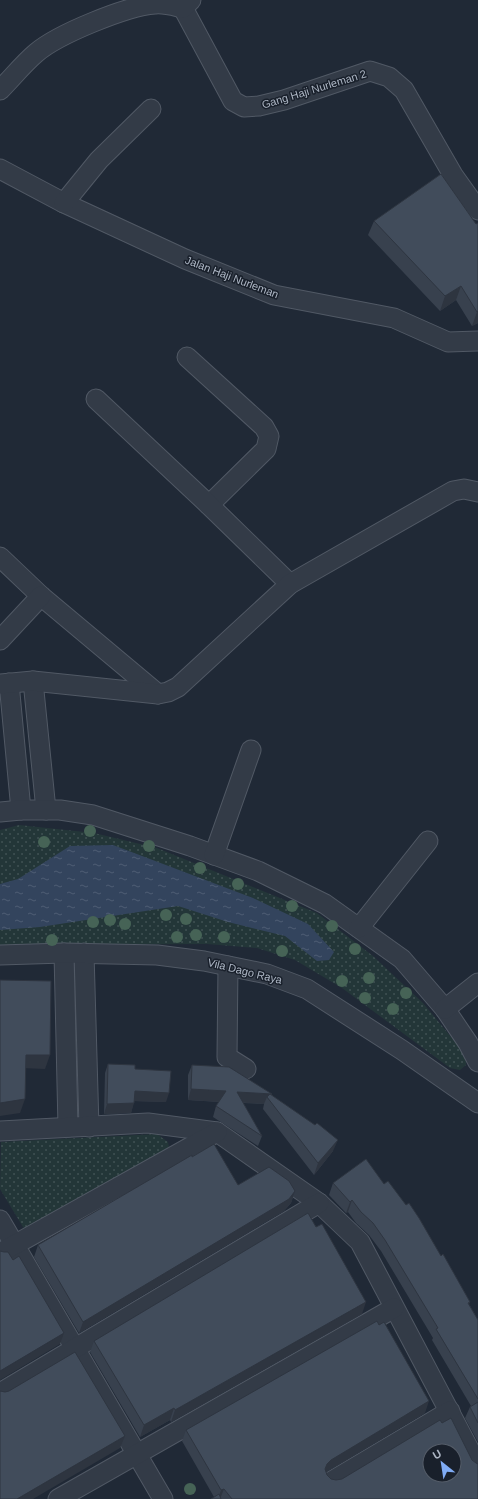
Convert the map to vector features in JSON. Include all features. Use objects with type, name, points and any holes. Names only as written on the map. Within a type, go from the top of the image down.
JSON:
[{"type":"street","points":[[0,90],[37,52],[57,39],[109,16],[155,2],[187,4]]},
{"type":"street","name":"Gang Haji Nurleman 2","points":[[187,4],[233,101],[244,107],[259,106],[284,100],[370,71],[389,77],[404,90],[453,175],[478,210]]},
{"type":"street","points":[[64,203],[99,160],[151,109]]},
{"type":"street","name":"Jalan Haji Nurleman","points":[[0,169],[64,203],[185,259],[274,295],[394,318],[448,342],[478,341]]},
{"type":"street","points":[[187,357],[264,427],[269,436],[266,449],[209,504]]},
{"type":"street","points":[[96,399],[209,504],[290,584]]},
{"type":"street","points":[[21,810],[5,684],[33,681],[158,694],[168,692],[178,687],[290,584],[452,491],[464,489],[478,492]]},
{"type":"street","points":[[0,557],[41,596],[158,694]]},
{"type":"street","points":[[0,640],[41,596]]},
{"type":"street","points":[[33,681],[46,810]]},
{"type":"street","points":[[214,855],[251,750]]},
{"type":"street","points":[[0,812],[21,810],[60,810],[93,815],[125,824],[258,871],[325,904],[402,959],[445,1009],[478,1062]]},
{"type":"street","points":[[358,928],[428,841]]},
{"type":"street","points":[[64,953],[68,1127]]},
{"type":"street","name":"Vila Dago Raya","points":[[0,955],[64,953],[157,955],[204,961],[267,974],[308,989],[402,1050],[478,1103]]},
{"type":"street","points":[[84,953],[89,1127]]},
{"type":"street","points":[[228,966],[227,1056],[246,1069]]},
{"type":"street","points":[[445,1009],[478,982]]},
{"type":"street","points":[[66,1023],[86,1022]]},
{"type":"street","points":[[0,1131],[148,1123],[216,1132],[319,1203],[360,1242],[478,1466]]},
{"type":"street","points":[[7,1249],[216,1132]]},
{"type":"street","points":[[0,1393],[319,1203]]},
{"type":"street","points":[[0,1220],[7,1249],[75,1348],[163,1499]]},
{"type":"street","points":[[58,1499],[394,1308]]},
{"type":"street","points":[[332,1481],[450,1411]]},
{"type":"shaded area","points":[[19,825],[94,833],[157,848],[317,913],[373,956],[423,1003],[466,1055],[466,1065],[460,1070],[450,1068],[342,988],[295,960],[257,948],[207,944],[0,945],[0,830]]},
{"type":"shaded area","points":[[157,1134],[168,1142],[170,1153],[26,1232],[0,1189],[1,1142]]},
{"type":"water","points":[[113,845],[253,898],[308,924],[334,952],[329,960],[317,961],[285,936],[228,922],[178,906],[40,927],[0,930],[0,884],[18,879],[70,846]]},
{"type":"building","points":[[441,174],[476,224],[478,223],[477,312],[461,286],[445,296],[374,221]]},
{"type":"building","points":[[0,980],[51,981],[50,1055],[26,1055],[25,1099],[0,1103]]},
{"type":"building","points":[[108,1064],[135,1065],[135,1069],[171,1071],[169,1093],[135,1091],[134,1103],[107,1104]]},
{"type":"building","points":[[192,1065],[229,1067],[272,1094],[237,1092],[262,1136],[216,1106],[226,1091],[191,1089]]},
{"type":"building","points":[[270,1094],[315,1125],[317,1123],[338,1140],[318,1163],[267,1097]]},
{"type":"building","points":[[214,1144],[238,1185],[269,1167],[289,1181],[295,1191],[289,1199],[83,1322],[38,1245],[192,1155],[192,1157]]},
{"type":"building","points":[[366,1159],[384,1184],[388,1181],[406,1205],[409,1203],[441,1256],[443,1254],[470,1302],[468,1303],[478,1320],[478,1399],[436,1329],[438,1328],[385,1240],[373,1223],[361,1212],[352,1200],[350,1202],[333,1183]]},
{"type":"building","points":[[308,1213],[316,1227],[322,1224],[366,1302],[175,1410],[174,1408],[144,1425],[94,1341]]},
{"type":"building","points":[[0,1251],[8,1252],[13,1260],[19,1256],[64,1333],[0,1371]]},
{"type":"building","points":[[377,1321],[379,1325],[384,1322],[429,1401],[331,1460],[325,1469],[327,1475],[331,1479],[342,1479],[440,1420],[442,1423],[451,1418],[472,1460],[478,1464],[478,1499],[232,1499],[224,1489],[221,1490],[186,1430]]},
{"type":"building","points":[[75,1352],[125,1436],[17,1499],[0,1499],[0,1391],[9,1391]]},
{"type":"building","points":[[478,1402],[478,1423],[470,1407]]},
{"type":"building","points":[[219,1494],[221,1499],[211,1499]]}]
